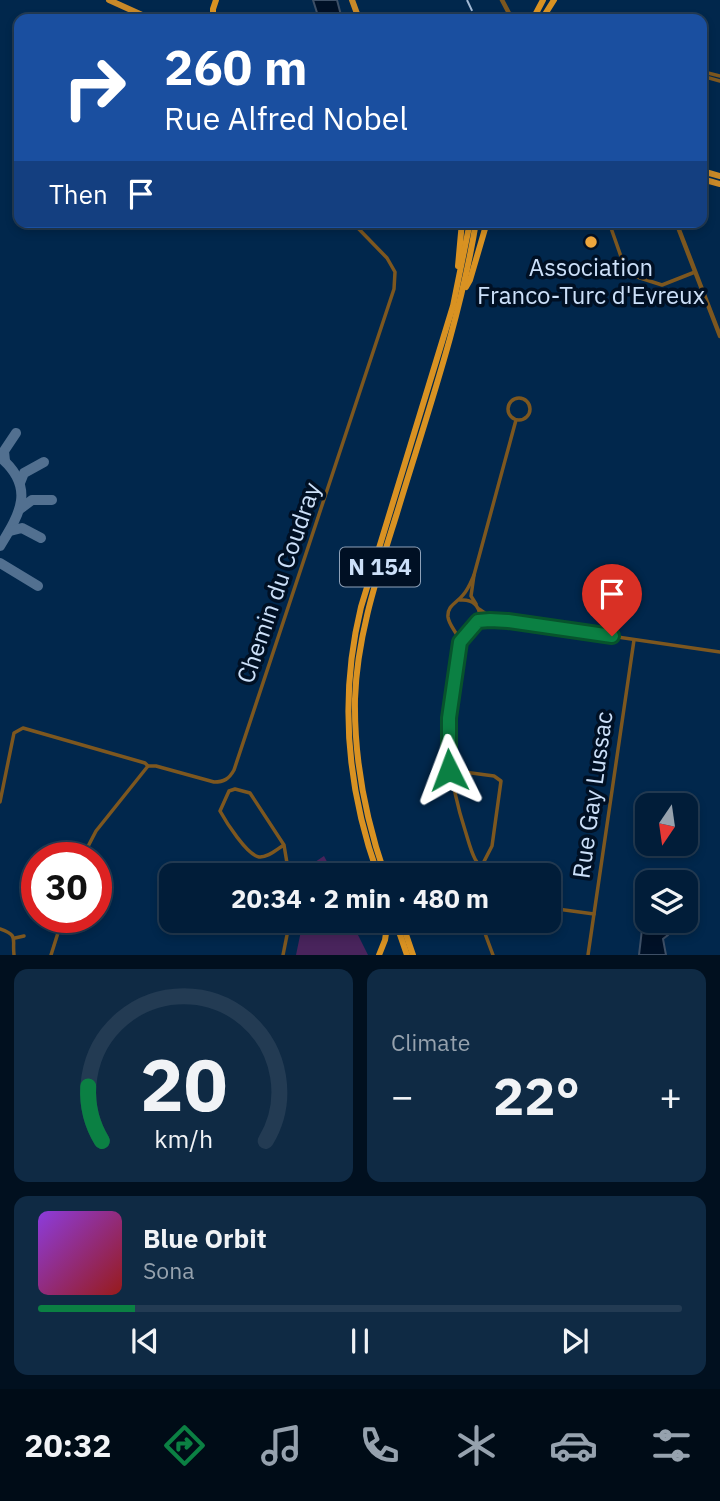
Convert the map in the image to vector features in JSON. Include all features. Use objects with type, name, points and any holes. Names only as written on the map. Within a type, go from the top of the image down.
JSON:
[{"type":"highway","points":[[453,306],[462,228]]},
{"type":"highway","name":"N 154","points":[[374,863],[360,814],[352,771],[348,711],[351,656],[361,607],[453,306],[469,228]]},
{"type":"highway","name":"N 154","points":[[381,863],[371,832],[358,769],[355,716],[359,655],[370,600],[463,291],[475,228]]},
{"type":"highway","points":[[463,291],[470,280],[485,228]]},
{"type":"highway","points":[[379,955],[386,933]]},
{"type":"highway","points":[[399,933],[407,955]]},
{"type":"highway","points":[[405,933],[413,955]]},
{"type":"main road","points":[[109,0],[140,14]]},
{"type":"street","name":"Chemin du Coudray","points":[[0,802],[14,733],[23,728],[45,732],[148,766],[214,782],[222,782],[234,770],[394,289],[395,272],[387,258],[358,228]]},
{"type":"street","points":[[611,228],[625,268],[634,276],[662,285],[695,272]]},
{"type":"street","points":[[678,228],[720,336]]},
{"type":"street","points":[[519,398],[525,400],[530,409],[525,418],[516,420],[508,413],[508,406],[512,400],[519,398]]},
{"type":"street","points":[[516,420],[474,575],[471,596],[477,606],[486,616],[508,621],[720,652]]},
{"type":"street","points":[[460,642],[448,619],[448,613],[452,604],[467,590],[474,575]]},
{"type":"street","points":[[458,600],[469,600],[477,606],[478,621]]},
{"type":"street","points":[[477,863],[455,801],[449,770],[449,718],[460,642],[478,621],[508,621]]},
{"type":"street","points":[[454,627],[460,631],[469,630]]},
{"type":"street","name":"Rue Gay Lussac","points":[[588,955],[634,640]]},
{"type":"street","points":[[90,842],[96,831],[148,766]]},
{"type":"street","points":[[449,770],[494,776],[501,782],[492,846],[483,863]]},
{"type":"street","points":[[284,845],[265,856],[257,857],[249,851],[220,811],[229,791],[235,789],[250,793],[284,845],[287,863]]},
{"type":"street","points":[[473,856],[481,858],[488,855]]},
{"type":"street","points":[[561,910],[594,914]]},
{"type":"street","points":[[0,929],[15,938],[14,955]]},
{"type":"street","points":[[51,955],[58,933]]},
{"type":"street","points":[[283,955],[287,933]]},
{"type":"street","points":[[485,933],[493,955]]},
{"type":"street","points":[[15,938],[24,936]]},
{"type":"shaded area","points":[[324,856],[328,863],[315,863]]},
{"type":"shaded area","points":[[301,933],[357,933],[368,955],[296,955]]},
{"type":"water","points":[[313,0],[337,0],[341,14],[317,14]]},
{"type":"water","points":[[642,933],[668,933],[663,939],[666,955],[639,955]]},
{"type":"taxiway","points":[[5,461],[4,451],[16,433]]},
{"type":"taxiway","points":[[0,457],[11,468],[21,490],[21,501],[14,523],[0,546]]},
{"type":"taxiway","points":[[20,483],[24,473],[44,462]]},
{"type":"taxiway","points":[[20,509],[32,500],[52,500]]},
{"type":"taxiway","points":[[10,531],[22,528],[41,538]]},
{"type":"taxiway","points":[[0,563],[38,586]]},
{"type":"railway","points":[[467,0],[474,14]]},
{"type":"place","name":"Association Franco-Turc d'Evreux","points":[[591,242]]},
{"type":"route","points":[[449,770],[449,718],[460,642],[478,621],[508,621],[612,636]]}]
